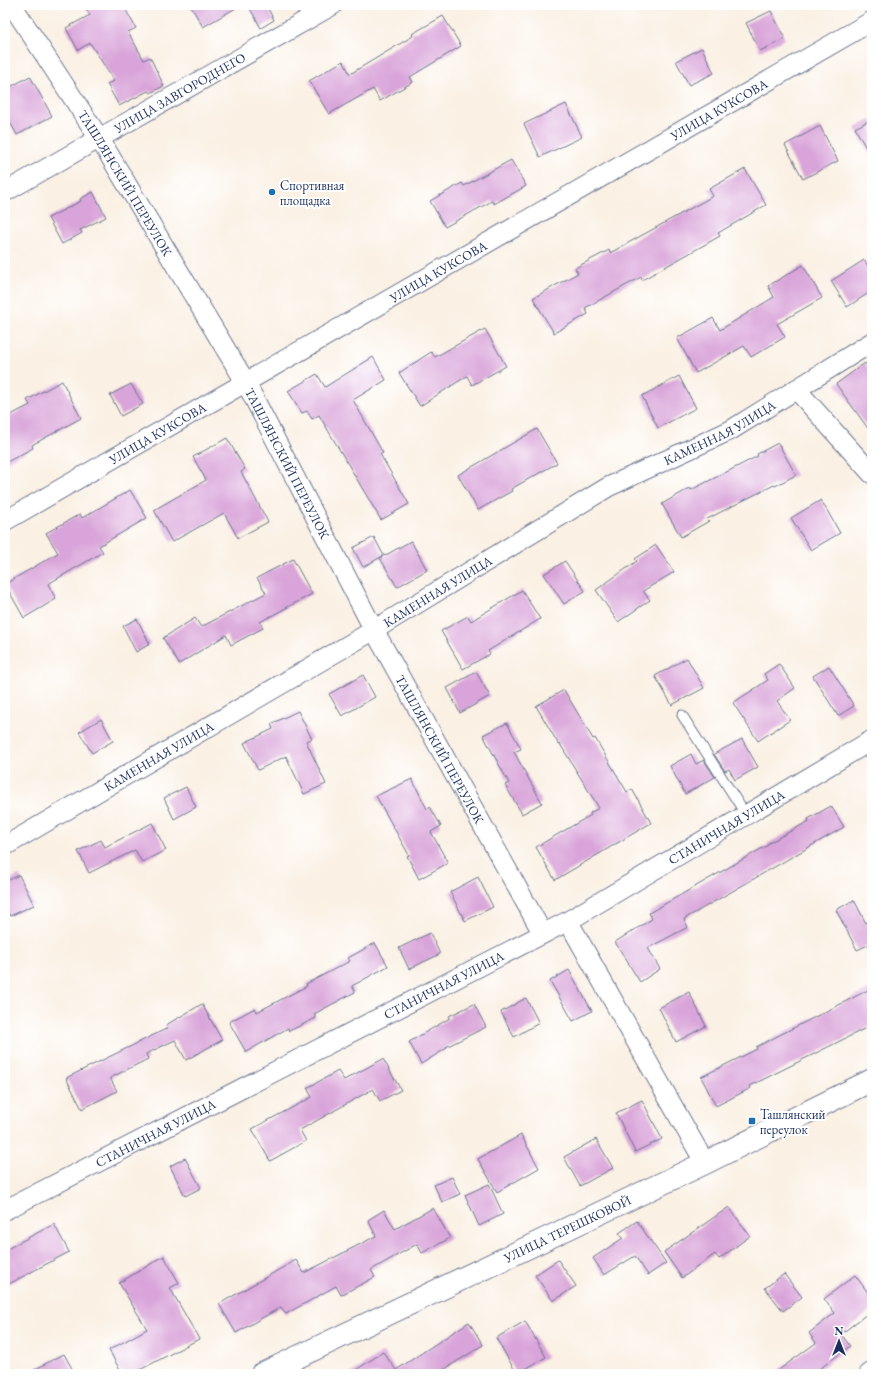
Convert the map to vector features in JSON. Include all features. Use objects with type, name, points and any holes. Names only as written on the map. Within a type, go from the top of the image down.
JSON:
[{"type":"street","name":"ТАШЛЯНСКИЙ ПЕРЕУЛОК","points":[[12,5],[99,138],[246,383],[374,630],[543,934]]},
{"type":"street","name":"УЛИЦА ЗАВГОРОДНЕГО","points":[[5,192],[333,5]]},
{"type":"street","name":"УЛИЦА КУКСОВА","points":[[5,521],[872,21]]},
{"type":"street","name":"КАМЕННАЯ УЛИЦА","points":[[5,846],[374,630],[608,487],[731,430],[872,342]]},
{"type":"street","points":[[796,390],[872,474]]},
{"type":"street","name":"СТАНИЧНАЯ УЛИЦА","points":[[5,1210],[568,921],[872,740]]},
{"type":"street","points":[[568,921],[705,1163]]},
{"type":"street","name":"УЛИЦА ТЕРЕШКОВОЙ","points":[[262,1374],[705,1163],[872,1080]]},
{"type":"lane","points":[[682,715],[746,815]]},
{"type":"building","points":[[84,5],[123,5],[136,28],[128,32],[144,60],[150,57],[164,86],[150,93],[148,91],[119,106],[107,84],[114,81],[90,43],[78,50],[66,28],[90,15]]},
{"type":"building","points":[[190,5],[241,5],[203,27]]},
{"type":"building","points":[[248,5],[266,5],[274,20],[261,28]]},
{"type":"building","points":[[771,11],[785,39],[760,51],[746,23]]},
{"type":"building","points":[[443,16],[461,46],[410,77],[413,82],[380,101],[373,89],[329,114],[309,81],[343,61],[350,74]]},
{"type":"building","points":[[702,48],[714,73],[689,85],[676,61]]},
{"type":"building","points":[[30,76],[52,116],[17,135],[5,113],[5,90]]},
{"type":"building","points":[[566,104],[582,137],[540,157],[524,124]]},
{"type":"building","points":[[872,119],[872,159],[855,128]]},
{"type":"building","points":[[820,126],[838,161],[803,179],[785,145]]},
{"type":"building","points":[[511,160],[526,186],[494,204],[492,201],[445,227],[430,201],[462,183],[464,186]]},
{"type":"building","points":[[745,169],[766,205],[718,233],[720,236],[642,280],[641,277],[585,308],[588,314],[554,333],[533,298],[578,273],[575,268],[609,250],[610,253],[713,196],[709,189]]},
{"type":"building","points":[[93,192],[106,217],[80,230],[82,233],[62,244],[48,218],[81,201],[80,199]]},
{"type":"building","points":[[864,260],[872,272],[872,291],[847,307],[831,281]]},
{"type":"building","points":[[803,265],[822,298],[777,324],[785,337],[751,357],[744,346],[696,373],[677,338],[713,318],[720,330],[774,297],[768,286]]},
{"type":"building","points":[[485,329],[506,366],[472,385],[467,376],[420,406],[399,373],[431,352],[435,357]]},
{"type":"building","points":[[373,357],[386,380],[353,400],[383,453],[380,454],[409,504],[381,520],[319,415],[312,419],[307,411],[302,413],[288,391],[317,374],[325,387]]},
{"type":"building","points":[[865,363],[872,372],[872,434],[836,384]]},
{"type":"building","points":[[679,376],[696,408],[658,428],[642,396]]},
{"type":"building","points":[[62,381],[81,418],[32,445],[33,448],[5,463],[5,418],[30,405],[27,400]]},
{"type":"building","points":[[131,384],[143,404],[121,416],[110,395]]},
{"type":"building","points":[[537,429],[557,463],[478,510],[458,475]]},
{"type":"building","points":[[227,438],[245,469],[241,472],[268,522],[238,538],[224,513],[172,542],[154,510],[206,480],[193,457]]},
{"type":"building","points":[[778,443],[796,475],[707,519],[709,521],[681,537],[662,504],[690,488],[691,490],[758,456],[757,454]]},
{"type":"building","points":[[130,490],[147,518],[99,546],[103,552],[48,584],[56,599],[24,618],[5,584],[58,553],[46,533],[80,514],[82,518]]},
{"type":"building","points":[[821,500],[840,533],[811,550],[791,518]]},
{"type":"building","points":[[374,537],[384,556],[411,541],[427,570],[397,587],[380,558],[383,556],[363,567],[353,548]]},
{"type":"building","points":[[656,545],[674,572],[643,591],[650,600],[618,622],[596,590],[637,561],[635,559]]},
{"type":"building","points":[[293,559],[312,594],[260,622],[263,628],[231,645],[226,635],[179,664],[163,638],[195,618],[201,627],[266,593],[257,578]]},
{"type":"building","points":[[565,561],[585,591],[564,604],[544,574]]},
{"type":"building","points":[[522,590],[540,619],[488,651],[490,654],[463,669],[441,631],[468,616],[471,621]]},
{"type":"building","points":[[137,619],[150,644],[136,652],[123,626]]},
{"type":"building","points":[[687,658],[704,688],[672,705],[655,676]]},
{"type":"building","points":[[779,664],[795,688],[777,701],[790,720],[758,741],[733,703],[768,680],[764,674]]},
{"type":"building","points":[[829,666],[854,706],[838,716],[813,676]]},
{"type":"building","points":[[476,672],[490,696],[460,713],[447,688]]},
{"type":"building","points":[[363,675],[375,697],[342,716],[329,694]]},
{"type":"building","points":[[564,690],[627,792],[632,789],[651,823],[555,880],[536,847],[591,815],[590,813],[599,808],[536,706]]},
{"type":"building","points":[[298,711],[312,739],[306,741],[326,784],[304,794],[286,756],[258,770],[244,743],[273,729],[271,724]]},
{"type":"building","points":[[101,719],[113,741],[92,753],[79,732]]},
{"type":"building","points":[[507,723],[521,749],[514,752],[542,803],[522,814],[505,785],[509,783],[483,735]]},
{"type":"building","points":[[742,739],[758,767],[735,780],[729,769],[725,771],[714,754]]},
{"type":"building","points":[[691,754],[696,764],[704,760],[715,777],[685,794],[670,766]]},
{"type":"building","points":[[412,779],[427,809],[430,807],[441,826],[431,832],[448,863],[419,879],[407,856],[409,855],[376,796]]},
{"type":"building","points":[[186,787],[196,807],[174,819],[164,798]]},
{"type":"building","points":[[831,806],[844,827],[684,919],[688,927],[648,948],[660,969],[640,982],[615,942],[652,919],[649,913],[809,821],[808,819]]},
{"type":"building","points":[[152,823],[166,850],[142,862],[135,850],[89,873],[78,851],[101,840],[105,847]]},
{"type":"building","points":[[19,875],[34,905],[10,916],[5,906],[5,882]]},
{"type":"building","points":[[478,877],[493,907],[465,921],[450,892]]},
{"type":"building","points":[[854,900],[872,935],[872,943],[857,950],[836,910]]},
{"type":"building","points":[[430,933],[440,954],[409,969],[399,948]]},
{"type":"building","points":[[375,943],[388,966],[352,986],[355,992],[314,1014],[316,1018],[289,1031],[288,1028],[246,1052],[229,1022],[255,1008],[257,1012],[307,986],[306,984],[350,961],[348,958]]},
{"type":"building","points":[[569,970],[592,1011],[573,1021],[550,981]]},
{"type":"building","points":[[872,988],[872,1025],[750,1086],[751,1088],[716,1106],[701,1077],[757,1049],[756,1047]]},
{"type":"building","points":[[689,992],[706,1026],[676,1042],[659,1008]]},
{"type":"building","points":[[526,998],[539,1023],[514,1037],[501,1012]]},
{"type":"building","points":[[202,1004],[222,1040],[186,1060],[175,1040],[146,1054],[148,1059],[110,1078],[117,1091],[82,1109],[66,1078],[168,1028],[166,1025]]},
{"type":"building","points":[[474,1004],[486,1027],[446,1047],[447,1048],[421,1064],[409,1042],[450,1018],[449,1016]]},
{"type":"building","points":[[383,1059],[401,1090],[380,1101],[373,1089],[300,1130],[306,1141],[270,1161],[252,1129],[312,1097],[307,1088],[338,1071],[344,1080]]},
{"type":"building","points":[[642,1100],[662,1139],[635,1152],[616,1113]]},
{"type":"building","points":[[521,1135],[539,1168],[497,1192],[478,1159]]},
{"type":"building","points":[[596,1139],[613,1168],[580,1186],[564,1157]]},
{"type":"building","points":[[185,1158],[201,1188],[185,1196],[170,1166]]},
{"type":"building","points":[[452,1177],[460,1194],[442,1202],[434,1185]]},
{"type":"building","points":[[489,1184],[503,1214],[479,1226],[465,1195]]},
{"type":"building","points":[[729,1207],[750,1236],[719,1259],[715,1254],[682,1278],[664,1252]]},
{"type":"building","points":[[433,1208],[450,1238],[422,1253],[417,1244],[371,1270],[375,1277],[341,1295],[336,1286],[286,1314],[281,1307],[236,1333],[219,1304],[296,1260],[304,1273],[376,1236],[368,1220],[384,1210],[395,1229]]},
{"type":"building","points":[[637,1221],[666,1263],[648,1275],[635,1256],[604,1275],[593,1258],[623,1238],[619,1233]]},
{"type":"building","points":[[54,1224],[69,1252],[5,1286],[5,1250]]},
{"type":"building","points":[[164,1256],[179,1283],[170,1288],[199,1339],[132,1374],[122,1374],[109,1350],[147,1329],[119,1283]]},
{"type":"building","points":[[558,1260],[576,1286],[553,1301],[535,1275]]},
{"type":"building","points":[[784,1274],[802,1297],[783,1311],[765,1288]]},
{"type":"building","points":[[855,1275],[872,1298],[872,1310],[841,1334],[850,1346],[813,1374],[773,1374],[816,1343],[809,1333],[835,1313],[824,1299]]},
{"type":"building","points":[[525,1321],[546,1357],[517,1374],[496,1338]]},
{"type":"building","points":[[469,1322],[483,1345],[437,1374],[350,1374],[383,1352],[396,1370]]},
{"type":"building","points":[[64,1354],[75,1374],[26,1374]]},
{"type":"place","name":"Спортивная площадка","points":[[272,192]]},
{"type":"place","name":"Ташлянский переулок","points":[[752,1121]]}]
